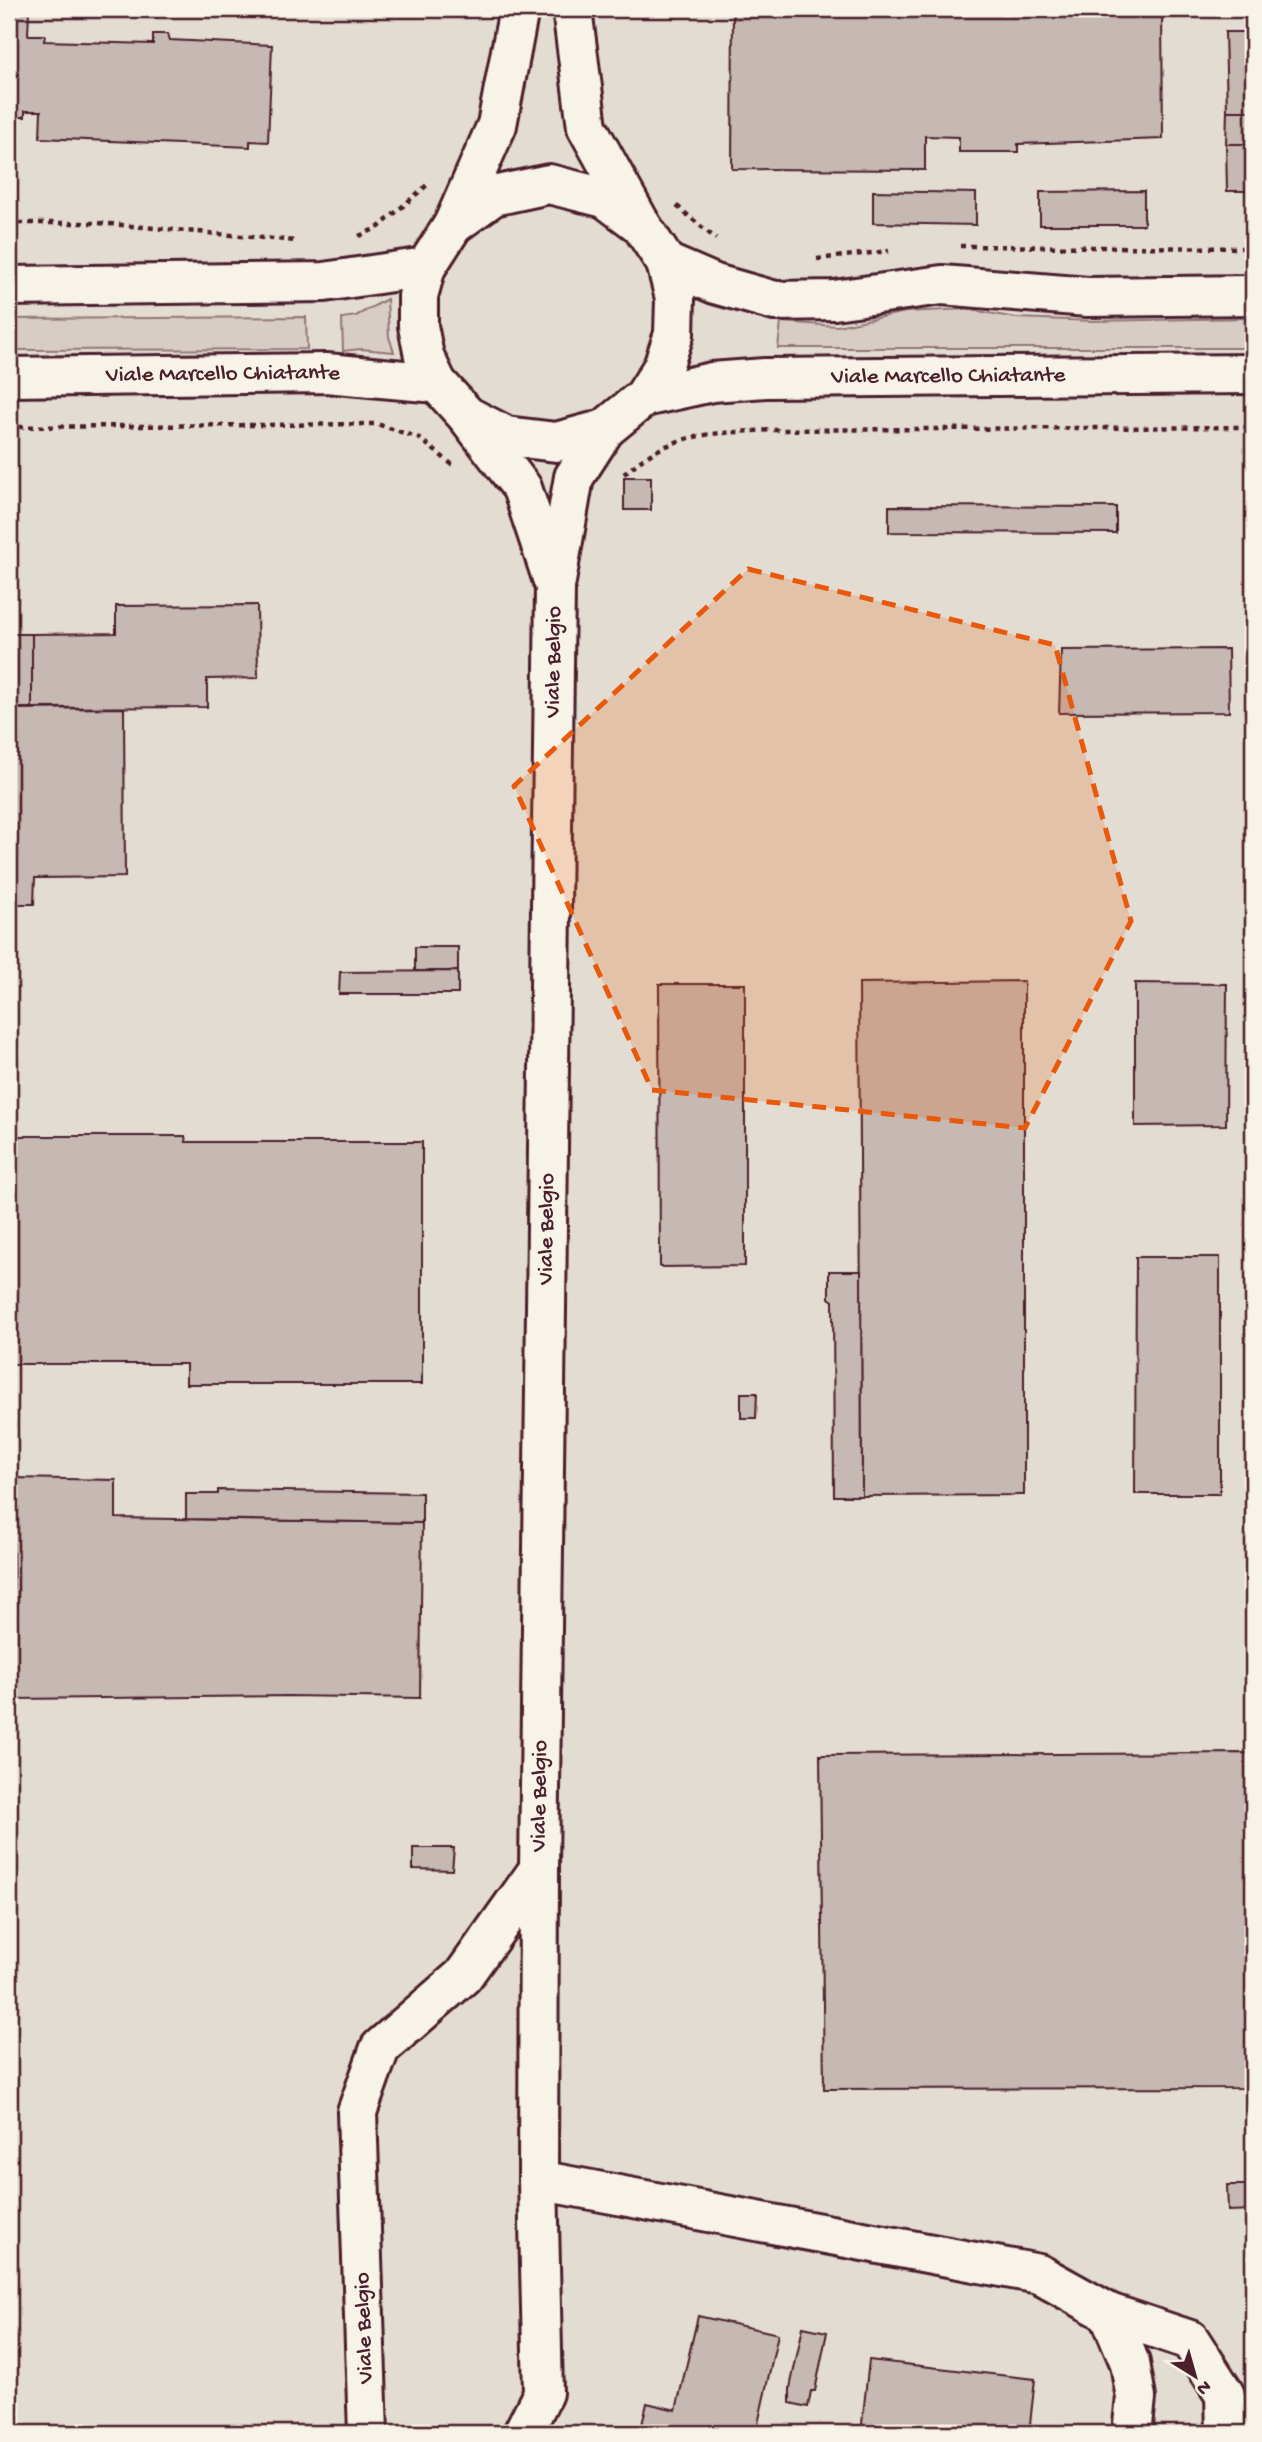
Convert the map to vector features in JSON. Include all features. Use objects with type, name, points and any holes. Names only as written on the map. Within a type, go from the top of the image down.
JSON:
[{"type":"street","points":[[453,225],[497,125],[519,9]]},
{"type":"street","points":[[572,9],[587,127],[641,225]]},
{"type":"street","name":"Viale Marcello Chiatante","points":[[549,184],[605,198],[641,225],[666,263],[675,298],[674,334],[663,368],[644,397],[605,429],[556,442],[506,436],[467,416],[437,383],[424,356],[418,326],[418,296],[426,267],[453,225],[493,196],[549,184]]},
{"type":"street","points":[[666,263],[715,284],[775,301],[834,300],[942,285],[1088,296],[1253,295]]},
{"type":"street","points":[[9,286],[324,282],[426,267]]},
{"type":"street","name":"Viale Marcello Chiatante","points":[[9,377],[326,373],[437,383]]},
{"type":"street","name":"Viale Marcello Chiatante","points":[[644,397],[712,382],[765,378],[1253,374]]},
{"type":"street","name":"Viale Belgio","points":[[467,416],[522,488],[555,587]]},
{"type":"street","name":"Viale Belgio","points":[[523,2433],[543,2392],[538,2180],[540,1869],[555,587],[574,477],[605,429]]},
{"type":"street","name":"Viale Belgio","points":[[368,2433],[357,2112],[380,2048],[463,1976],[540,1869]]},
{"type":"street","points":[[538,2180],[1039,2274],[1108,2314],[1190,2340],[1225,2395],[1226,2433]]},
{"type":"street","points":[[1108,2314],[1130,2363],[1136,2398],[1132,2433]]},
{"type":"highlighted area","points":[[748,569],[1055,645],[1131,921],[1025,1128],[652,1090],[514,786]]},
{"type":"shaded area","points":[[9,9],[1253,9],[1253,2433],[9,2433]]},
{"type":"shaded area","points":[[387,299],[389,337],[394,352],[361,349],[343,351],[342,318],[356,316]]},
{"type":"shaded area","points":[[966,309],[1016,318],[1094,321],[1253,318],[1253,348],[778,348],[781,322],[837,326],[906,312]]},
{"type":"shaded area","points":[[306,317],[307,349],[9,350],[9,319]]},
{"type":"building","points":[[733,9],[1162,9],[1163,139],[1018,144],[1018,152],[959,152],[959,137],[925,136],[925,170],[732,169]]},
{"type":"building","points":[[9,11],[29,12],[28,35],[45,35],[44,41],[153,44],[153,34],[168,34],[170,40],[272,45],[268,142],[250,141],[250,147],[40,138],[41,111],[25,111],[25,117],[9,117]]},
{"type":"building","points":[[1225,32],[1253,32],[1253,111],[1227,111]]},
{"type":"building","points":[[1227,111],[1253,111],[1253,145],[1226,144]]},
{"type":"building","points":[[1226,144],[1249,144],[1250,191],[1227,191]]},
{"type":"building","points":[[873,191],[976,193],[976,225],[873,223]]},
{"type":"building","points":[[1144,191],[1144,225],[1040,225],[1040,192]]},
{"type":"building","points":[[624,477],[651,477],[651,510],[624,510]]},
{"type":"building","points":[[889,506],[1116,507],[1116,533],[889,532]]},
{"type":"building","points":[[257,605],[258,678],[207,679],[207,707],[32,708],[32,634],[116,633],[116,606]]},
{"type":"building","points":[[9,634],[32,634],[32,708],[9,708]]},
{"type":"building","points":[[1228,649],[1229,712],[1059,713],[1061,650]]},
{"type":"building","points":[[124,708],[125,877],[35,878],[34,904],[9,904],[9,709]]},
{"type":"building","points":[[415,947],[458,947],[458,971],[415,971]]},
{"type":"building","points":[[458,971],[458,994],[339,994],[340,972]]},
{"type":"building","points":[[1024,981],[1024,1495],[862,1496],[859,983]]},
{"type":"building","points":[[1135,983],[1227,984],[1226,1125],[1135,1126]]},
{"type":"building","points":[[659,984],[745,984],[745,1266],[660,1267]]},
{"type":"building","points":[[9,1136],[185,1136],[186,1142],[422,1142],[422,1384],[186,1384],[186,1364],[9,1364]]},
{"type":"building","points":[[1136,1257],[1220,1257],[1220,1494],[1135,1494]]},
{"type":"building","points":[[829,1271],[861,1271],[862,1496],[834,1496],[833,1301],[829,1298]]},
{"type":"building","points":[[741,1393],[757,1393],[756,1418],[741,1418]]},
{"type":"building","points":[[13,1478],[116,1480],[116,1518],[422,1523],[420,1698],[287,1696],[14,1699]]},
{"type":"building","points":[[218,1490],[422,1493],[422,1523],[186,1519],[186,1494],[218,1494]]},
{"type":"building","points":[[1253,1753],[1253,2088],[824,2089],[820,1755]]},
{"type":"building","points":[[413,1848],[454,1848],[452,1870],[413,1869]]},
{"type":"building","points":[[1227,2185],[1253,2185],[1253,2210],[1228,2211]]},
{"type":"building","points":[[698,2316],[778,2334],[756,2433],[640,2433],[647,2403],[676,2410]]},
{"type":"building","points":[[803,2327],[827,2332],[815,2391],[811,2391],[808,2407],[790,2403],[790,2388]]},
{"type":"building","points":[[869,2360],[1035,2379],[1029,2433],[861,2433]]}]
